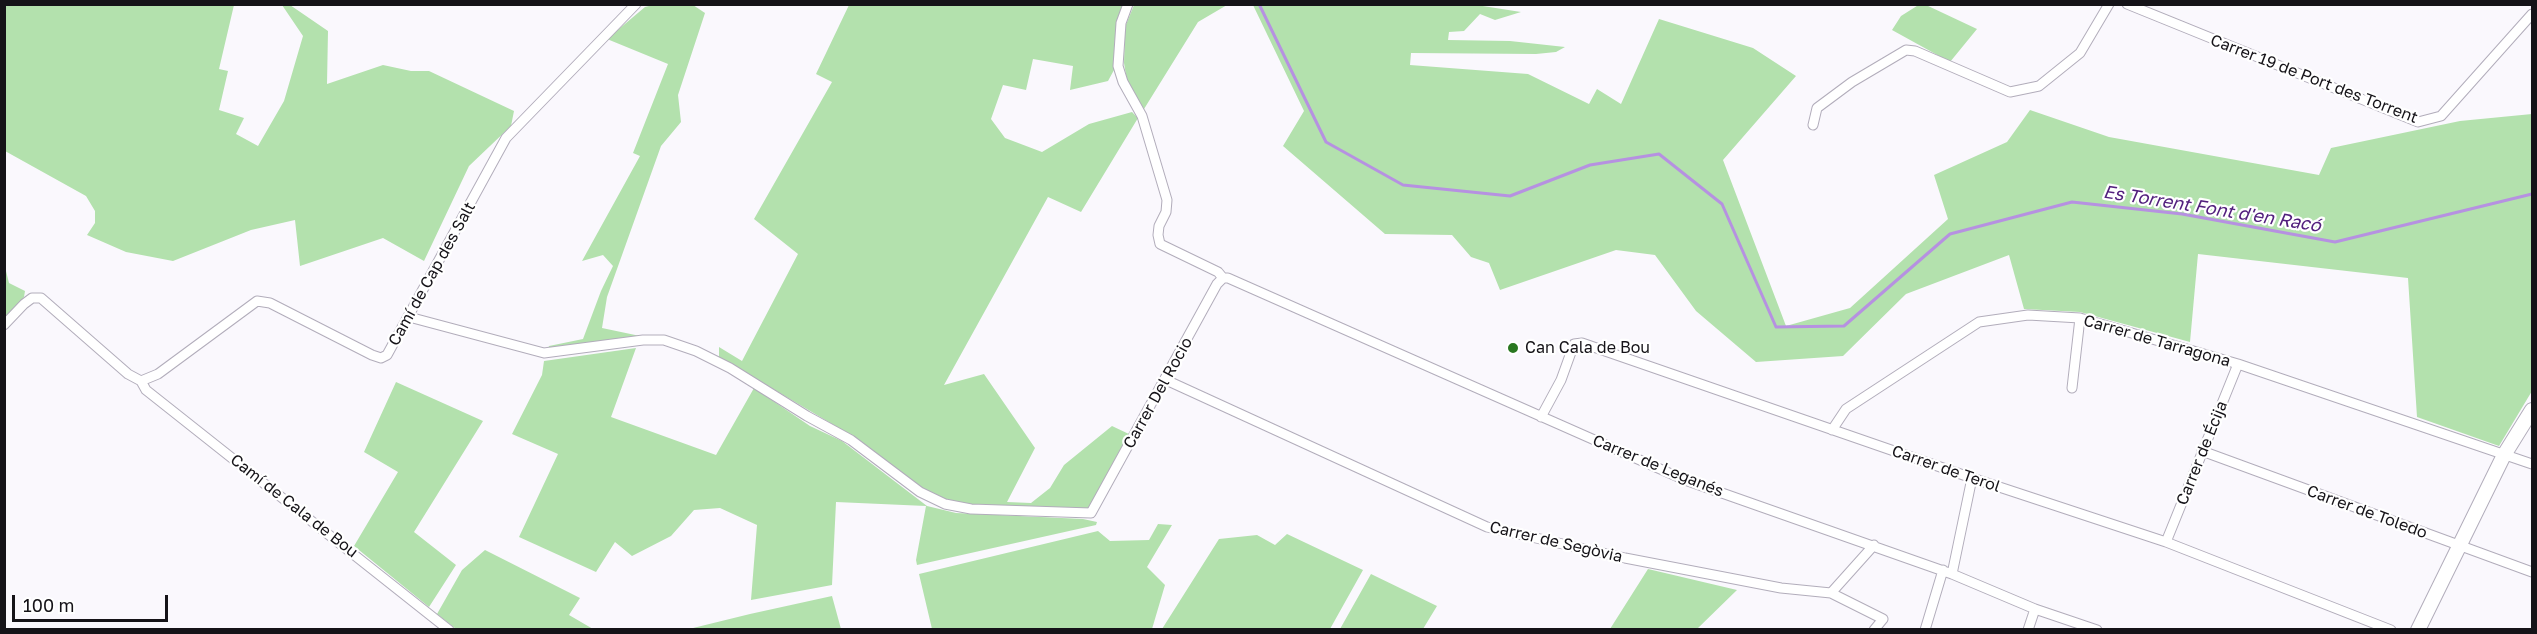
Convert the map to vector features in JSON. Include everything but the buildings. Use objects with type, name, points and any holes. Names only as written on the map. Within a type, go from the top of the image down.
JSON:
[{"type":"street","name":"Camí de Cap des Salt","points":[[141,381],[158,374],[257,301],[270,303],[381,358],[392,348],[506,138],[636,4]]},
{"type":"street","name":"Carrer de Leganés","points":[[1128,4],[1120,23],[1118,66],[1123,82],[1142,116],[1167,200],[1166,212],[1159,226],[1158,235],[1161,244],[1226,278],[1685,480],[1874,545],[1948,572],[2036,609],[2097,630]]},
{"type":"street","points":[[1813,125],[1817,108],[1852,82],[1906,51],[1915,51],[2010,92],[2039,86],[2080,53],[2109,4]]},
{"type":"street","name":"Carrer 19 de Port des Torrent","points":[[2127,4],[2418,122],[2442,116],[2532,14]]},
{"type":"street","name":"Carrer Del Rocio","points":[[409,316],[544,353],[643,340],[664,340],[696,351],[730,368],[807,416],[851,440],[920,492],[945,504],[971,509],[1091,513],[1217,284],[1226,278]]},
{"type":"street","points":[[4,325],[32,298],[40,298],[128,374],[141,381]]},
{"type":"street","name":"Carrer de Tarragona","points":[[1832,430],[1846,410],[1979,322],[2028,315],[2080,318],[2238,364],[2532,464]]},
{"type":"street","points":[[2072,388],[2080,318]]},
{"type":"street","name":"Carrer de Terol","points":[[1541,417],[1561,380],[1574,344],[1582,343],[1972,478],[2166,542],[2391,630]]},
{"type":"street","name":"Carrer de Écija","points":[[2166,542],[2238,364]]},
{"type":"street","name":"Carrer de Segòvia","points":[[1166,380],[1487,527],[1769,586],[1831,593],[1883,619],[1874,630]]},
{"type":"street","name":"Camí de Cala de Bou","points":[[141,381],[146,390],[449,630]]},
{"type":"street","points":[[2418,630],[2504,455],[2532,410]]},
{"type":"street","name":"Carrer de Toledo","points":[[2202,451],[2532,572]]},
{"type":"street","points":[[1925,630],[1948,572],[1972,478]]},
{"type":"street","points":[[1831,593],[1874,545]]},
{"type":"street","points":[[2028,630],[2036,609]]},
{"type":"green space","points":[[5,4],[234,5],[219,69],[228,71],[219,110],[244,118],[236,134],[258,146],[284,101],[303,36],[282,5],[290,5],[328,31],[327,84],[383,65],[411,71],[429,71],[514,111],[511,126],[469,166],[424,261],[383,238],[300,266],[295,220],[251,230],[173,261],[126,252],[87,235],[95,223],[95,211],[86,196],[5,151]]},
{"type":"green space","points":[[1470,4],[1521,12],[1495,20],[1480,14],[1464,31],[1449,32],[1448,40],[1510,41],[1565,47],[1556,52],[1536,54],[1411,53],[1410,65],[1528,74],[1589,104],[1597,89],[1621,104],[1659,19],[1753,48],[1796,76],[1723,160],[1786,326],[1850,308],[1948,219],[1934,175],[2007,142],[2030,110],[2109,137],[2319,175],[2331,148],[2460,121],[2532,114],[2532,391],[2499,446],[2417,417],[2408,278],[2198,254],[2190,342],[2080,312],[2024,309],[2009,255],[1906,294],[1843,356],[1756,362],[1696,311],[1655,255],[1616,250],[1500,290],[1489,263],[1471,257],[1452,235],[1385,234],[1283,146],[1304,111],[1253,5]]},
{"type":"green space","points":[[1920,4],[1977,29],[1950,62],[1892,30],[1901,16]]},
{"type":"green space","points":[[693,5],[705,13],[678,95],[681,122],[661,146],[607,297],[602,328],[640,336],[548,349],[549,346],[583,339],[613,266],[603,255],[582,261],[640,156],[633,153],[668,64],[607,39],[645,7]]},
{"type":"green space","points":[[849,5],[1124,5],[1115,37],[1114,70],[1108,81],[1070,90],[1073,66],[1033,59],[1026,90],[1003,85],[991,119],[1005,138],[1042,152],[1089,124],[1132,112],[1138,118],[1081,212],[1048,197],[944,385],[984,374],[1035,448],[1007,502],[1031,503],[1050,488],[1064,465],[1112,426],[1131,435],[1089,509],[980,506],[948,501],[923,490],[854,437],[719,357],[719,347],[742,361],[798,254],[754,219],[832,82],[816,74]]},
{"type":"green space","points":[[1134,5],[1227,5],[1198,22],[1144,109],[1127,81],[1124,63],[1125,27]]},
{"type":"green space","points":[[5,267],[9,283],[25,291],[24,297],[5,322]]},
{"type":"green space","points":[[636,348],[611,417],[716,455],[754,388],[810,426],[842,441],[927,506],[956,513],[1083,519],[1097,522],[1096,525],[917,565],[926,506],[836,502],[832,585],[751,600],[757,525],[720,508],[694,510],[671,536],[632,556],[615,542],[596,572],[519,537],[558,454],[512,434],[542,375],[544,361]]},
{"type":"green space","points":[[396,382],[483,421],[414,532],[456,565],[429,607],[354,546],[398,472],[364,452]]},
{"type":"green space","points":[[1158,524],[1172,525],[1147,567],[1165,585],[1152,629],[932,629],[919,574],[1098,531],[1110,541],[1149,540]]},
{"type":"green space","points":[[1287,534],[1363,570],[1330,629],[1162,629],[1219,539],[1257,535],[1275,545]]},
{"type":"green space","points":[[485,550],[580,598],[569,615],[593,629],[456,629],[437,614],[462,570]]},
{"type":"green space","points":[[1648,569],[1737,590],[1697,629],[1610,629]]},
{"type":"green space","points":[[1371,574],[1437,606],[1423,629],[1340,629]]},
{"type":"green space","points":[[832,596],[841,629],[689,629],[750,614]]},
{"type":"waterway","name":"Es Torrent Font d'en Racó","points":[[1259,4],[1326,142],[1403,185],[1510,196],[1590,165],[1659,154],[1722,204],[1776,327],[1844,326],[1950,234],[2072,202],[2182,214],[2335,242],[2532,194]]},
{"type":"place","name":"Can Cala de Bou","points":[[1513,348]]}]
